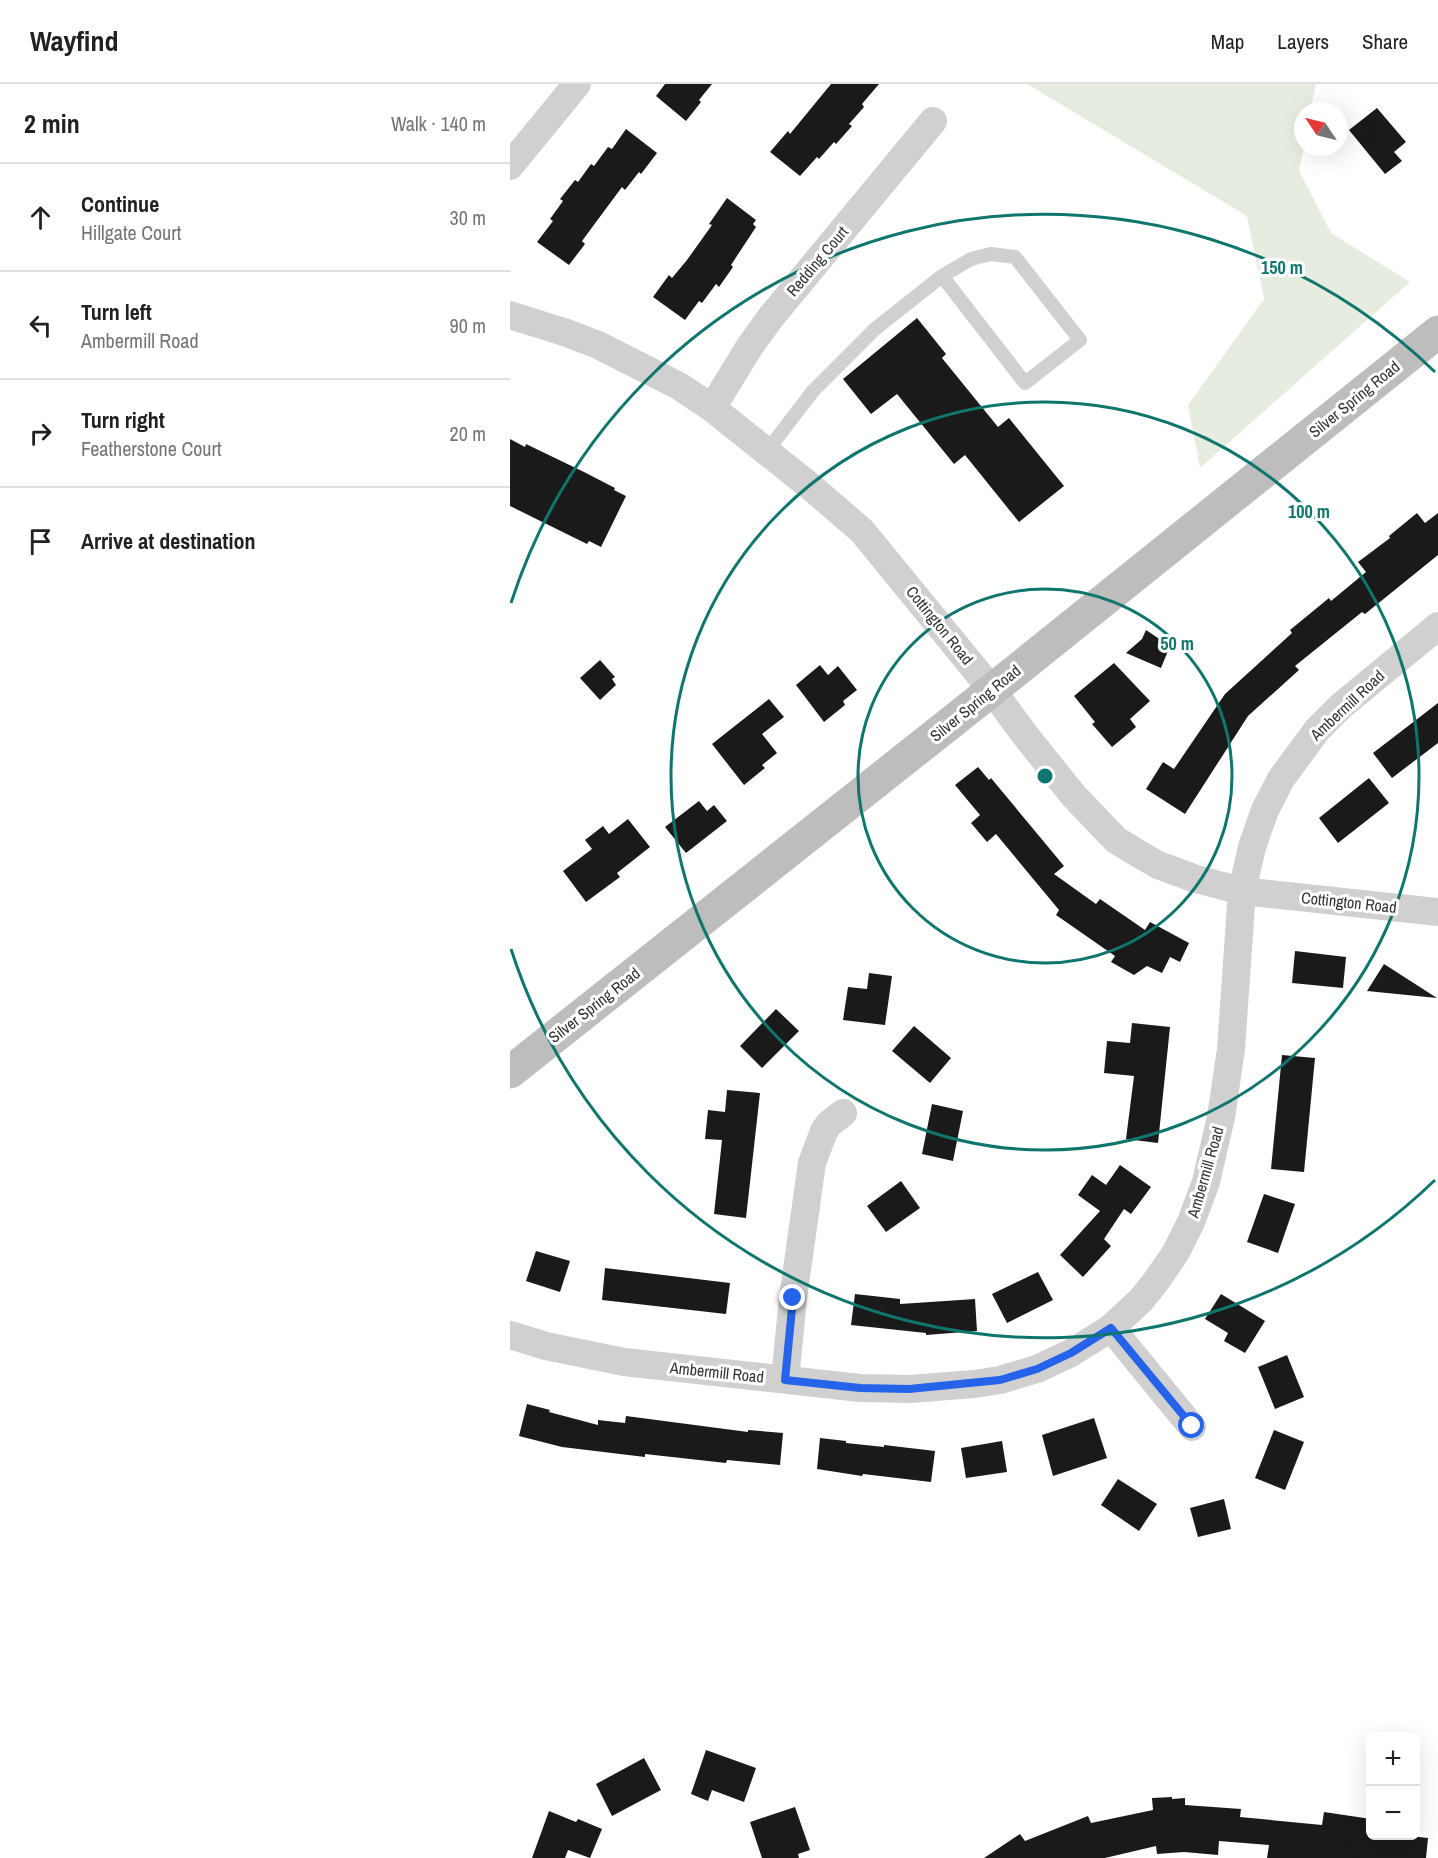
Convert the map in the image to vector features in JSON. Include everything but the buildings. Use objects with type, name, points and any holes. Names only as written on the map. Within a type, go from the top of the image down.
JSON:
[{"type":"main road","name":"Silver Spring Road","points":[[510,1072],[992,690],[1438,332]]},
{"type":"street","points":[[510,166],[577,84]]},
{"type":"street","name":"Redding Court","points":[[712,408],[750,346],[771,317],[933,121]]},
{"type":"street","name":"Cottington Road","points":[[510,315],[598,345],[679,386],[712,408],[767,451],[862,531],[992,690],[1073,795],[1116,840],[1158,865],[1196,879],[1242,891],[1438,912]]},
{"type":"street","name":"Ambermill Road","points":[[510,1335],[546,1346],[624,1362],[860,1388],[900,1389],[945,1387],[1000,1380],[1037,1369],[1071,1353],[1111,1328],[1141,1300],[1176,1252],[1191,1222],[1206,1182],[1221,1117],[1231,1049],[1242,891],[1259,825],[1281,779],[1302,747],[1317,730],[1341,706],[1438,626]]},
{"type":"street","points":[[785,1380],[793,1298],[812,1163],[824,1131],[843,1113]]},
{"type":"street","points":[[1111,1328],[1192,1426]]},
{"type":"lane","points":[[767,451],[813,391],[875,329],[942,276],[971,259],[991,254],[1015,257],[1080,340],[1024,383],[942,276]]},
{"type":"shaded area","points":[[1027,84],[1316,84],[1312,102],[1294,102],[1294,156],[1302,156],[1299,170],[1331,233],[1410,282],[1200,468],[1188,405],[1264,299],[1247,216]]},
{"type":"route","points":[[793,1298],[785,1380],[860,1388],[909,1389],[1000,1380],[1037,1369],[1071,1353],[1111,1328],[1192,1426]]}]
